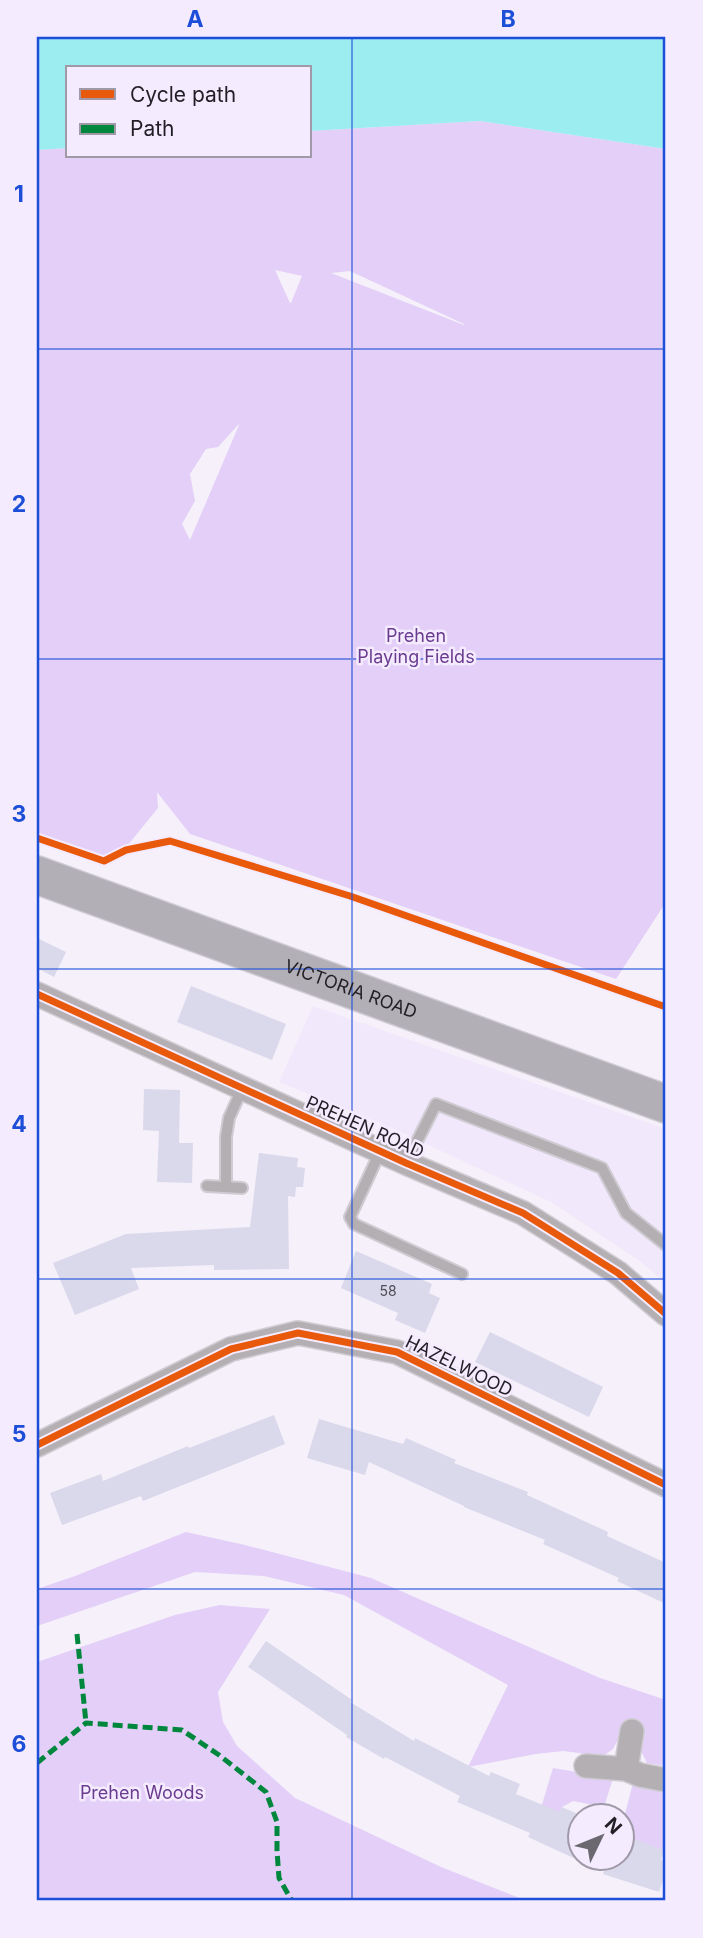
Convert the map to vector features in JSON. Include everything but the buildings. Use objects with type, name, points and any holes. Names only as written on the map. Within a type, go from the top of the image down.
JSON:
[{"type":"highway","name":"VICTORIA ROAD","points":[[37,875],[666,1104]]},
{"type":"street","name":"PREHEN ROAD","points":[[37,994],[380,1152],[523,1213],[618,1273],[666,1314]]},
{"type":"street","name":"HAZELWOOD","points":[[37,1445],[231,1349],[298,1334],[397,1352],[666,1485]]},
{"type":"street","points":[[626,1769],[632,1731]]},
{"type":"street","points":[[586,1766],[626,1769],[666,1780]]},
{"type":"lane","points":[[226,1187],[226,1137],[229,1118],[242,1089]]},
{"type":"lane","points":[[406,1163],[436,1104],[602,1168],[626,1213],[666,1245]]},
{"type":"lane","points":[[380,1152],[350,1217],[354,1224],[461,1274]]},
{"type":"lane","points":[[207,1186],[242,1188]]},
{"type":"shaded area","points":[[313,1006],[666,1129],[666,1283],[641,1262],[553,1203],[392,1128],[279,1082]]},
{"type":"green space","name":"Prehen Playing Fields","points":[[480,121],[666,149],[666,902],[616,979],[190,834],[157,792],[158,808],[127,846],[104,858],[37,834],[37,150],[66,148],[66,158],[312,158],[312,131]],"holes":[[[275,270],[302,276],[291,303],[290,303]],[[350,271],[464,324],[464,325],[331,273]],[[239,424],[190,540],[182,524],[195,501],[190,474],[206,449],[218,447]]]},
{"type":"green space","points":[[186,1532],[371,1578],[600,1678],[666,1700],[666,1766],[647,1763],[627,1722],[613,1749],[603,1756],[563,1751],[468,1767],[508,1685],[344,1595],[264,1576],[195,1572],[37,1626],[37,1589]]},
{"type":"green space","name":"Prehen Woods","points":[[220,1605],[270,1609],[218,1692],[223,1722],[237,1746],[295,1798],[441,1867],[527,1901],[37,1901],[37,1662],[175,1615]]},
{"type":"green space","points":[[553,1768],[613,1778],[606,1801],[566,1801],[560,1813],[541,1808]]},
{"type":"green space","points":[[633,1783],[666,1789],[664,1850],[636,1842],[636,1801],[628,1801]]},
{"type":"water","points":[[37,37],[666,37],[666,149],[480,121],[312,131],[312,66],[66,66],[66,148],[37,150]]},
{"type":"marked path","points":[[77,1634],[86,1723]]},
{"type":"marked path","points":[[37,1763],[86,1723],[182,1730],[266,1792],[277,1822],[279,1878],[292,1901]]},
{"type":"cycle path","points":[[37,838],[104,861],[126,850],[170,841],[350,896],[666,1007]]},
{"type":"cycle path","points":[[37,994],[406,1163],[523,1213],[618,1273],[666,1314]]},
{"type":"cycle path","points":[[37,1445],[231,1349],[298,1333],[397,1352],[666,1485]]}]
